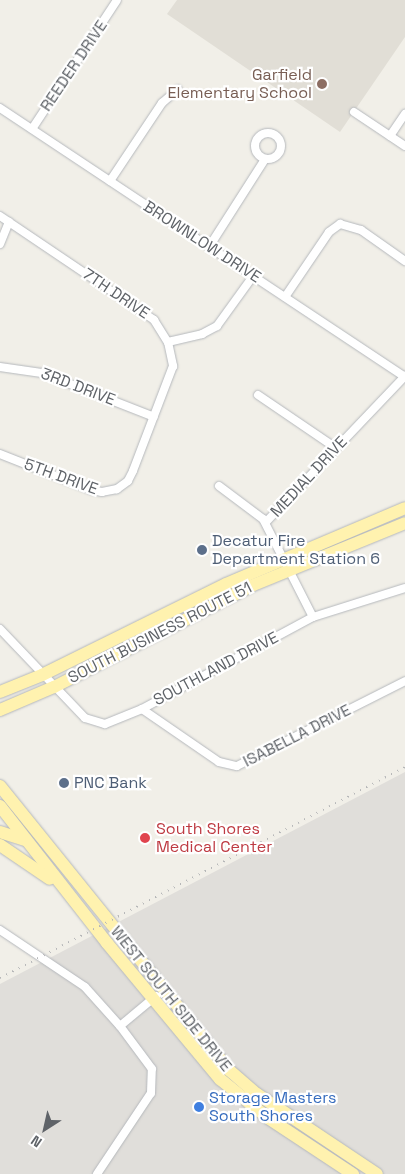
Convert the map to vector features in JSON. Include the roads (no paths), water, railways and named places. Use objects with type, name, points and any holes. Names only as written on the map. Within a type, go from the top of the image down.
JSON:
[{"type":"main road","name":"SOUTH BUSINESS ROUTE 51","points":[[0,692],[42,675],[405,508]]},
{"type":"main road","name":"SOUTH BUSINESS ROUTE 51","points":[[0,710],[54,687],[286,563],[405,523]]},
{"type":"main road","name":"WEST SOUTH SIDE DRIVE","points":[[0,786],[222,1062],[244,1084],[377,1174]]},
{"type":"main road","name":"WEST SOUTH SIDE DRIVE","points":[[0,806],[152,999],[237,1096],[353,1174]]},
{"type":"main road","points":[[0,832],[27,842],[61,862]]},
{"type":"main road","points":[[0,845],[42,873],[88,919]]},
{"type":"street","name":"REEDER DRIVE","points":[[32,129],[117,1]]},
{"type":"street","points":[[110,181],[162,103],[178,89]]},
{"type":"street","name":"BROWNLOW DRIVE","points":[[0,108],[405,377]]},
{"type":"street","points":[[354,112],[405,146]]},
{"type":"street","points":[[390,136],[405,114]]},
{"type":"street","points":[[210,247],[266,159]]},
{"type":"street","name":"7TH DRIVE","points":[[0,216],[154,320],[168,342],[172,371],[131,476],[121,487]]},
{"type":"street","points":[[0,244],[9,222]]},
{"type":"street","points":[[286,297],[329,232],[340,224],[361,230],[405,261]]},
{"type":"street","points":[[168,342],[202,334],[217,326],[253,276]]},
{"type":"street","name":"3RD DRIVE","points":[[0,367],[42,373],[154,417]]},
{"type":"street","name":"MEDIAL DRIVE","points":[[313,617],[266,522],[405,377]]},
{"type":"street","points":[[258,395],[336,448]]},
{"type":"street","name":"5TH DRIVE","points":[[0,454],[97,492],[121,487]]},
{"type":"street","points":[[219,486],[258,512],[266,522]]},
{"type":"street","name":"SOUTHLAND DRIVE","points":[[0,629],[85,718],[95,723],[109,724],[313,617],[405,588]]},
{"type":"street","name":"ISABELLA DRIVE","points":[[142,708],[219,762],[237,766],[405,681]]},
{"type":"street","points":[[0,930],[85,987],[120,1026],[148,1062],[153,1084],[147,1101],[97,1174]]},
{"type":"street","points":[[120,1026],[163,990]]},
{"type":"railway","points":[[0,978],[405,767]]},
{"type":"place","name":"Garfield Elementary School","points":[[322,84]]},
{"type":"place","name":"Decatur Fire Department Station 6","points":[[202,550]]},
{"type":"place","name":"PNC Bank","points":[[64,783]]},
{"type":"place","name":"South Shores Medical Center","points":[[145,838]]},
{"type":"place","name":"Storage Masters South Shores","points":[[199,1107]]}]
